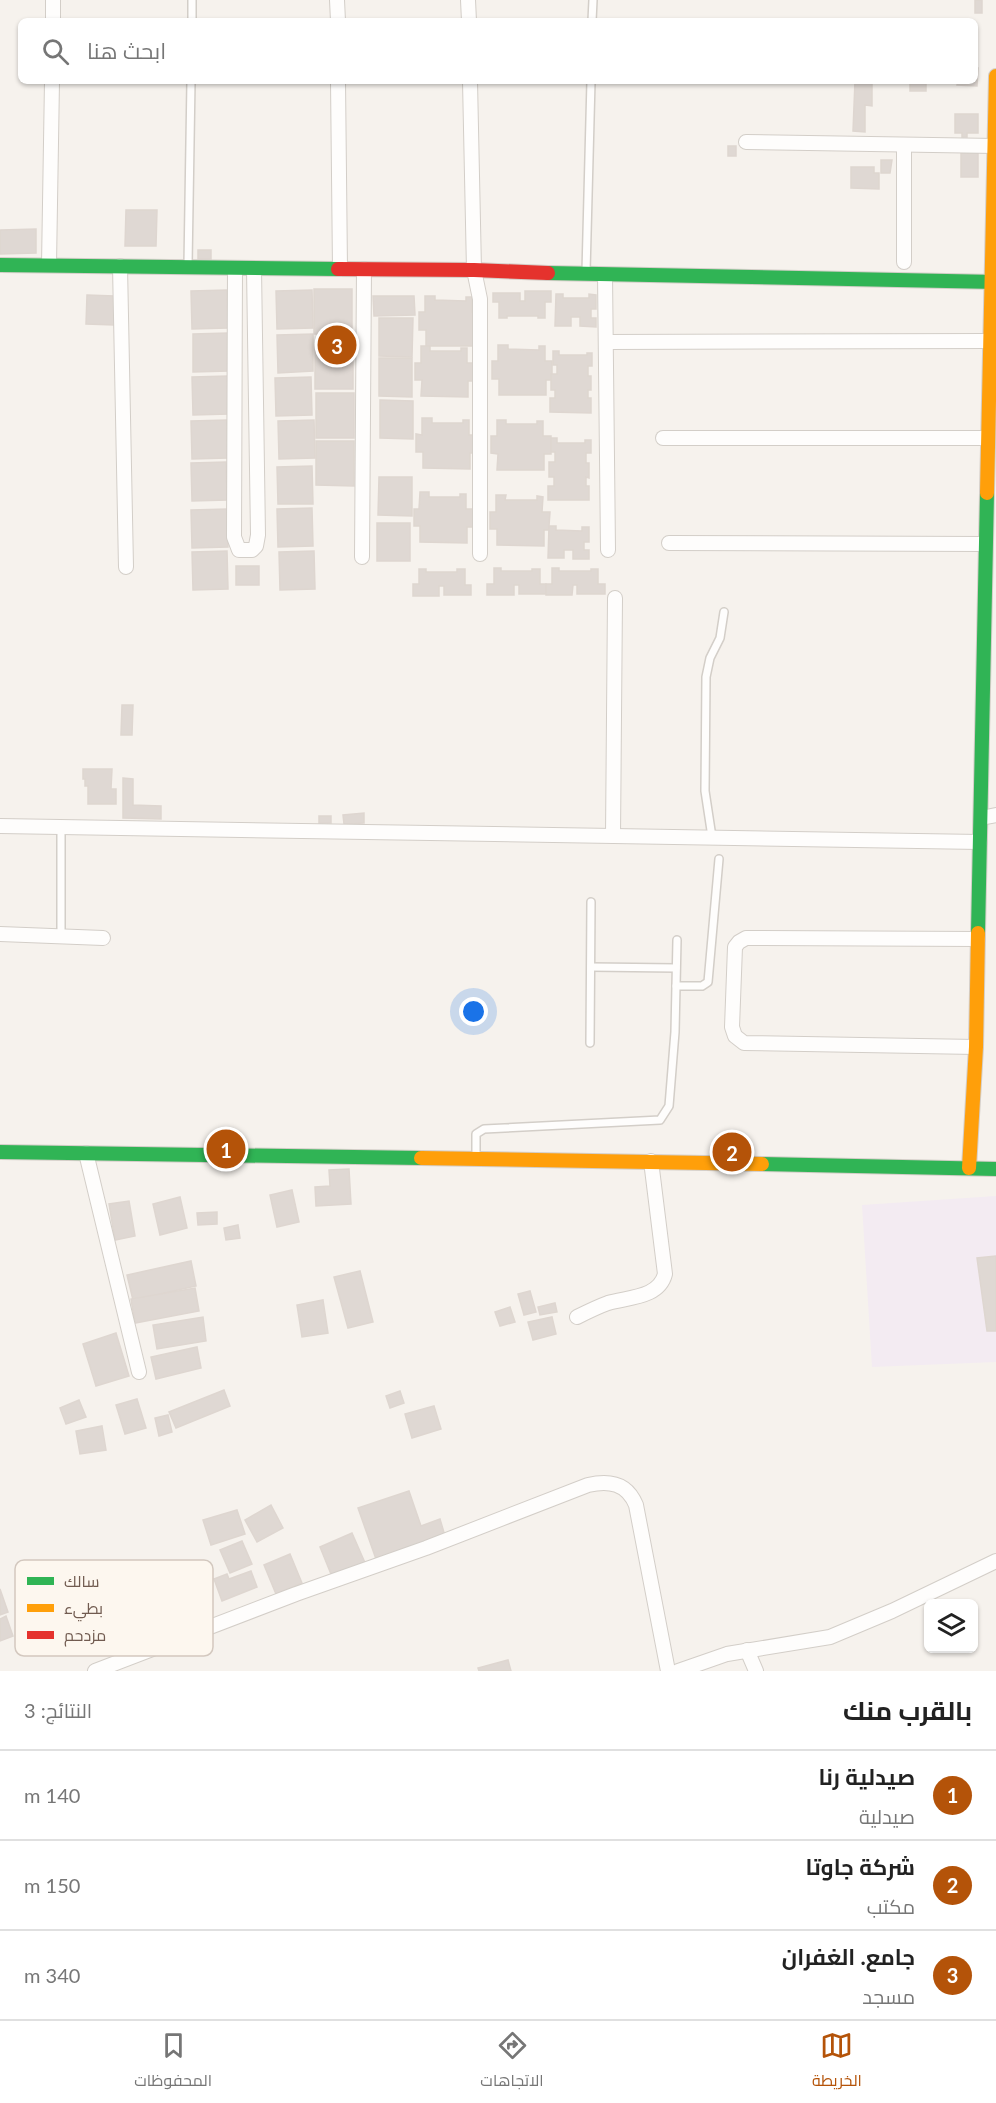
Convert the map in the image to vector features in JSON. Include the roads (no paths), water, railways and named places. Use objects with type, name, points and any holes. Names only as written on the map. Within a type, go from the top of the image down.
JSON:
[{"type":"street","points":[[53,0],[53,18]]},
{"type":"street","points":[[337,0],[338,18]]},
{"type":"street","points":[[468,0],[469,18]]},
{"type":"street","points":[[969,1168],[976,1047],[985,544],[990,341],[994,282],[996,76]]},
{"type":"street","points":[[50,265],[52,84]]},
{"type":"street","points":[[338,84],[340,269]]},
{"type":"street","points":[[470,84],[474,270],[480,299],[480,554]]},
{"type":"street","points":[[746,142],[995,146]]},
{"type":"street","points":[[904,145],[904,262]]},
{"type":"street","points":[[0,265],[474,270],[605,275],[994,282]]},
{"type":"street","points":[[120,266],[126,567]]},
{"type":"street","points":[[235,268],[234,537],[239,550],[252,550],[256,546],[258,535],[254,269]]},
{"type":"street","points":[[362,557],[364,269]]},
{"type":"street","points":[[605,275],[608,550]]},
{"type":"street","points":[[606,342],[990,341]]},
{"type":"street","points":[[663,438],[988,438]]},
{"type":"street","points":[[669,543],[985,544]]},
{"type":"street","points":[[613,836],[615,598]]},
{"type":"street","points":[[981,818],[996,815]]},
{"type":"street","points":[[0,826],[980,842]]},
{"type":"street","points":[[0,934],[103,938]]},
{"type":"street","points":[[976,1047],[744,1042],[735,1036],[732,1027],[735,947],[746,938],[978,939]]},
{"type":"street","points":[[0,1152],[651,1161],[996,1169]]},
{"type":"street","points":[[86,1153],[139,1372]]},
{"type":"street","points":[[577,1317],[608,1303],[648,1293],[663,1281],[665,1274],[651,1161]]},
{"type":"street","points":[[213,1626],[426,1548],[588,1485],[600,1482],[612,1483],[624,1487],[632,1494],[636,1505],[668,1671]]},
{"type":"street","points":[[678,1671],[727,1654],[830,1637],[892,1611],[996,1561]]},
{"type":"street","points":[[747,1650],[756,1671]]},
{"type":"street","points":[[95,1671],[134,1656]]},
{"type":"lane","points":[[192,0],[192,18]]},
{"type":"lane","points":[[592,18],[593,0]]},
{"type":"lane","points":[[188,267],[191,84]]},
{"type":"lane","points":[[586,274],[591,84]]},
{"type":"lane","points":[[712,837],[705,791],[706,677],[710,658],[720,638],[724,612]]},
{"type":"lane","points":[[61,827],[61,937]]},
{"type":"lane","points":[[676,986],[702,986],[708,982],[719,859]]},
{"type":"lane","points":[[590,1043],[591,902]]},
{"type":"lane","points":[[476,1159],[476,1134],[484,1129],[660,1120],[669,1106],[675,1032],[677,940]]},
{"type":"lane","points":[[591,967],[676,968]]},
{"type":"place","name":"جامع. الغفران","points":[[337,345]]},
{"type":"place","name":"صيدلية رنا","points":[[226,1149]]},
{"type":"place","name":"شركة جاوتا","points":[[732,1152]]}]
